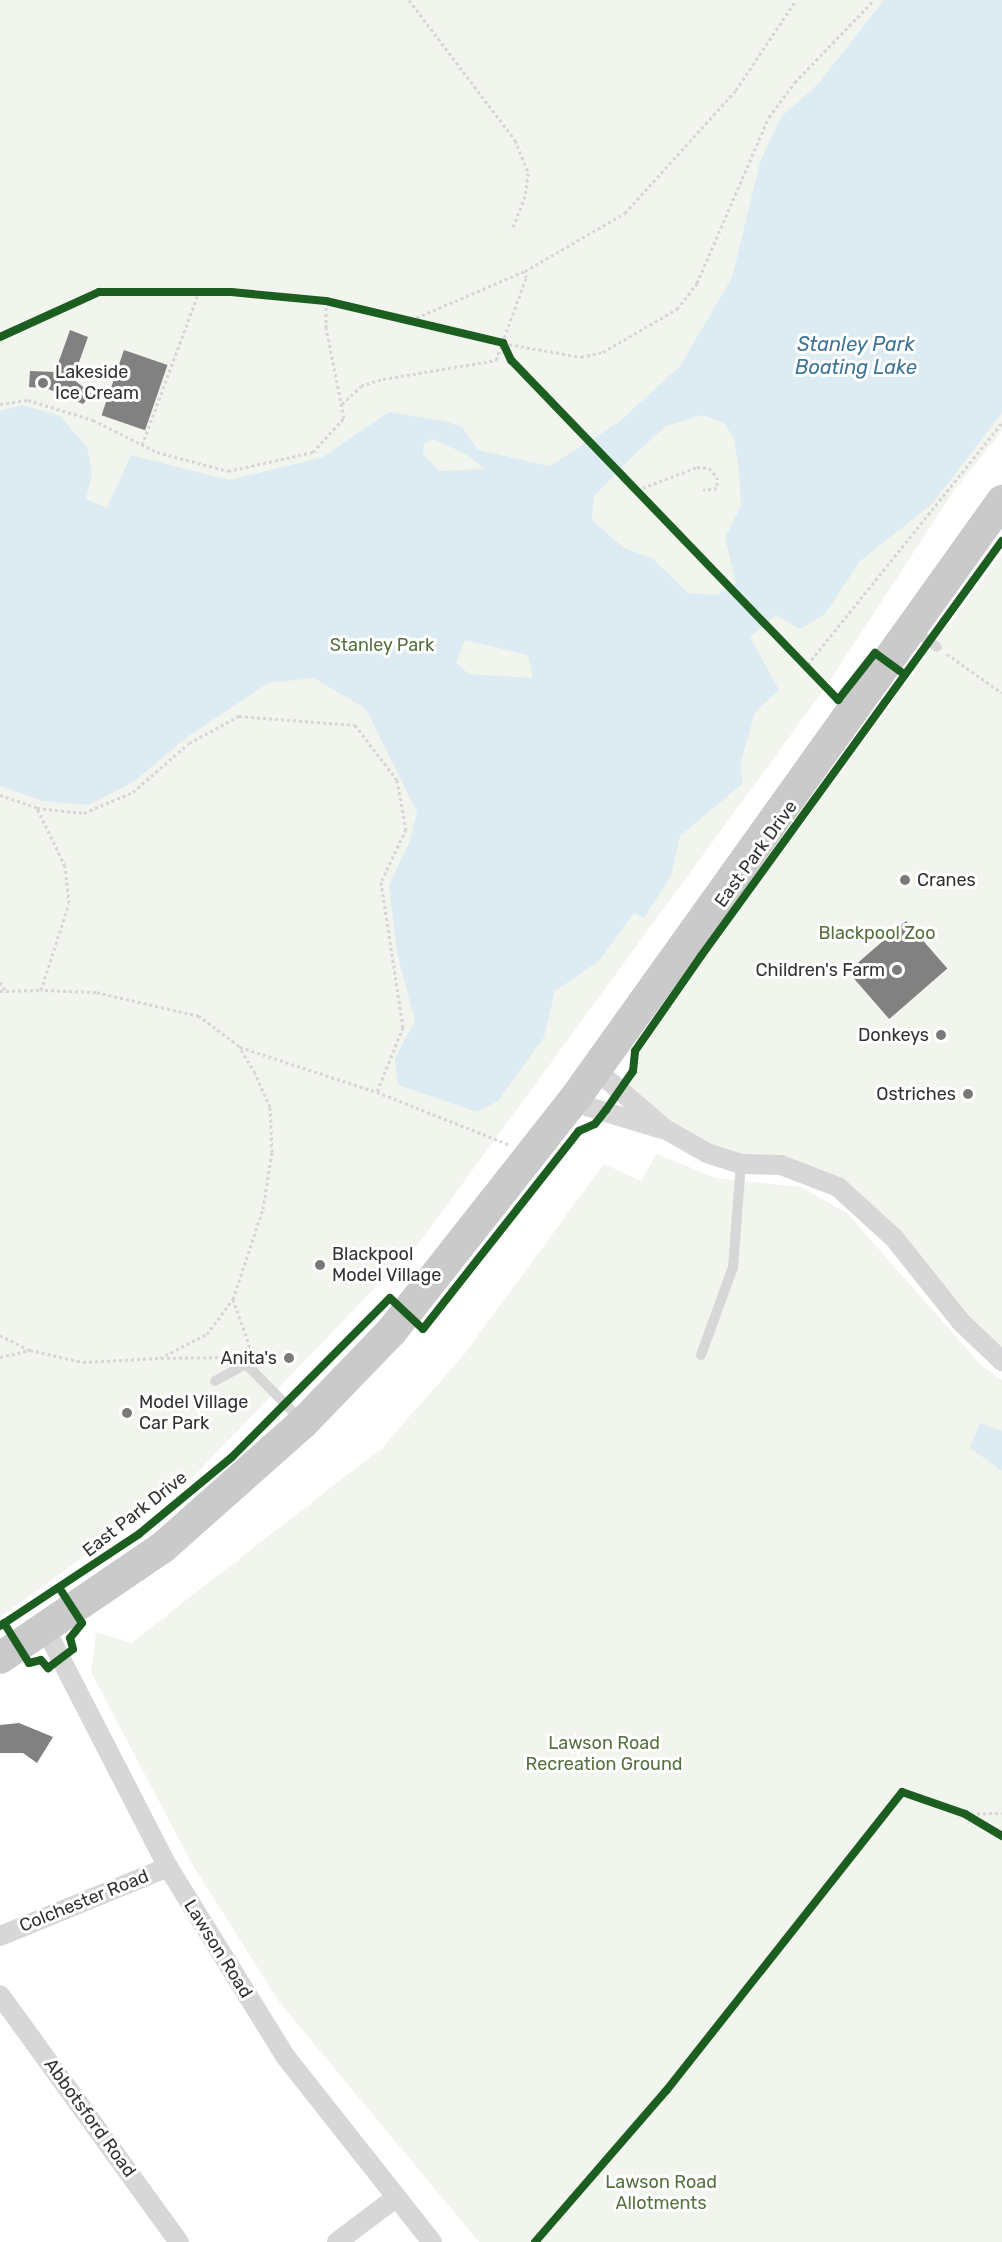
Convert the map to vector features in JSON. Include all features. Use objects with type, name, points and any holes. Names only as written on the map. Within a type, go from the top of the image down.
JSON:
[{"type":"main road","name":"East Park Drive","points":[[0,1658],[46,1629],[162,1548],[303,1423],[406,1314],[576,1097],[845,705],[911,628],[1002,501]]},
{"type":"street","points":[[595,1070],[665,1130]]},
{"type":"street","points":[[576,1097],[589,1107],[665,1130],[707,1153],[741,1164],[781,1165],[838,1187],[894,1238],[962,1322],[1002,1361]]},
{"type":"street","name":"Lawson Road","points":[[46,1629],[168,1867],[285,2056],[394,2199],[432,2242]]},
{"type":"street","name":"Colchester Road","points":[[0,1936],[168,1867]]},
{"type":"street","name":"Abbotsford Road","points":[[0,1995],[180,2242]]},
{"type":"street","points":[[337,2242],[394,2199]]},
{"type":"lane","points":[[911,628],[938,647]]},
{"type":"lane","points":[[701,1355],[733,1267],[741,1164]]},
{"type":"lane","points":[[215,1381],[246,1364],[303,1423]]},
{"type":"path","points":[[408,0],[515,140],[528,173],[525,196],[512,230]]},
{"type":"path","points":[[411,320],[525,271],[625,213],[736,90],[796,0]]},
{"type":"path","points":[[491,340],[580,357],[603,352],[677,309],[698,283],[769,117],[795,82],[874,0]]},
{"type":"path","points":[[342,404],[361,386],[383,379],[496,360],[525,271]]},
{"type":"path","points":[[188,292],[210,292]]},
{"type":"path","points":[[142,445],[199,292]]},
{"type":"path","points":[[314,300],[337,303]]},
{"type":"path","points":[[0,404],[28,400],[93,420],[142,445],[228,471],[313,452],[344,418],[326,328],[326,301]]},
{"type":"path","points":[[400,318],[434,326]]},
{"type":"path","points":[[503,343],[511,360]]},
{"type":"path","points":[[804,669],[1002,423]]},
{"type":"path","points":[[637,490],[697,466],[709,468],[717,477],[717,488],[703,490]]},
{"type":"path","points":[[630,482],[644,498]]},
{"type":"path","points":[[938,647],[1002,693]]},
{"type":"path","points":[[797,660],[811,675]]},
{"type":"path","points":[[0,795],[37,808],[84,813],[133,792],[189,743],[238,716],[355,724],[397,780],[406,828],[381,882],[403,1027],[377,1092]]},
{"type":"path","points":[[37,808],[65,866],[69,903],[42,990]]},
{"type":"path","points":[[0,982],[2,991],[42,990],[155,1002],[199,1016],[239,1046],[377,1092],[508,1144]]},
{"type":"path","points":[[160,1358],[207,1334],[233,1299],[263,1209],[272,1152],[270,1107],[239,1046]]},
{"type":"path","points":[[0,1335],[30,1350],[83,1362],[253,1357],[233,1299]]},
{"type":"path","points":[[0,1357],[30,1350]]},
{"type":"path","points":[[955,1811],[984,1825]]},
{"type":"path","points":[[965,1815],[1002,1814]]},
{"type":"green space","name":"Stanley Park","points":[[0,0],[1002,0],[1002,431],[955,489],[825,688],[422,1239],[190,1480],[0,1617]]},
{"type":"green space","name":"Blackpool Zoo","points":[[1002,553],[1002,1361],[838,1187],[741,1164],[623,1092],[637,1072],[640,1049],[671,1002]]},
{"type":"green space","name":"Lawson Road Recreation Ground","points":[[657,1154],[716,1178],[801,1187],[847,1213],[981,1365],[1002,1380],[1002,2242],[479,2242],[280,2003],[192,1864],[91,1672],[96,1632],[131,1643],[383,1447],[466,1352],[604,1164],[641,1181]]},
{"type":"water","name":"Stanley Park Boating Lake","points":[[884,0],[1002,0],[1002,413],[932,504],[860,561],[825,614],[800,629],[776,615],[750,637],[779,690],[755,712],[740,766],[743,783],[680,836],[671,876],[644,918],[634,913],[599,961],[555,991],[544,1037],[498,1101],[477,1112],[398,1085],[395,1058],[415,1021],[397,952],[389,885],[410,841],[417,812],[366,709],[314,678],[268,683],[187,737],[135,781],[88,805],[43,801],[0,786],[0,411],[23,405],[60,416],[87,447],[92,474],[86,499],[107,508],[131,455],[229,480],[323,457],[389,412],[444,421],[462,427],[478,450],[550,466],[619,422],[680,366],[732,278],[760,162],[781,117],[819,83]],"holes":[[[703,415],[724,423],[734,438],[741,506],[725,538],[736,583],[717,595],[688,593],[652,558],[624,548],[592,520],[594,496],[666,426]],[[432,439],[466,454],[485,469],[439,471],[423,454],[424,444]],[[465,640],[528,655],[533,678],[469,674],[456,663]]]},
{"type":"water","points":[[980,1423],[1002,1431],[1002,1471],[970,1448]]},
{"type":"building","points":[[70,330],[88,337],[73,379],[92,394],[83,404],[46,388],[29,387],[30,371],[55,372]]},
{"type":"building","points":[[124,350],[167,365],[145,430],[102,415]]},
{"type":"building","name":"Children's Farm","points":[[906,921],[947,969],[889,1019],[848,972]]},
{"type":"building","points":[[19,1723],[53,1737],[37,1763],[23,1753],[0,1753],[0,1725]]},
{"type":"cycle path","points":[[0,337],[99,292],[231,292],[326,301],[503,343],[511,360],[838,700],[875,653],[905,675]]},
{"type":"cycle path","points":[[0,1626],[139,1534],[232,1457],[390,1298],[423,1329],[579,1131],[595,1124],[606,1110],[633,1071],[635,1051],[701,956],[1002,541]]},
{"type":"cycle path","points":[[4,1623],[29,1663],[41,1660],[48,1668],[73,1649],[70,1638],[82,1623],[60,1589]]},
{"type":"cycle path","points":[[535,2242],[666,2091],[902,1792],[965,1814],[1002,1836]]},
{"type":"place","name":"Lakeside Ice Cream","points":[[43,383]]},
{"type":"place","name":"Cranes","points":[[905,880]]},
{"type":"place","name":"Children's Farm","points":[[897,970]]},
{"type":"place","name":"Donkeys","points":[[941,1035]]},
{"type":"place","name":"Ostriches","points":[[968,1094]]},
{"type":"place","name":"Blackpool Model Village","points":[[320,1265]]},
{"type":"place","name":"Anita's","points":[[289,1358]]},
{"type":"place","name":"Model Village Car Park","points":[[127,1413]]},
{"type":"park label","name":"Lawson Road Allotments","points":[[661,2193]]}]
